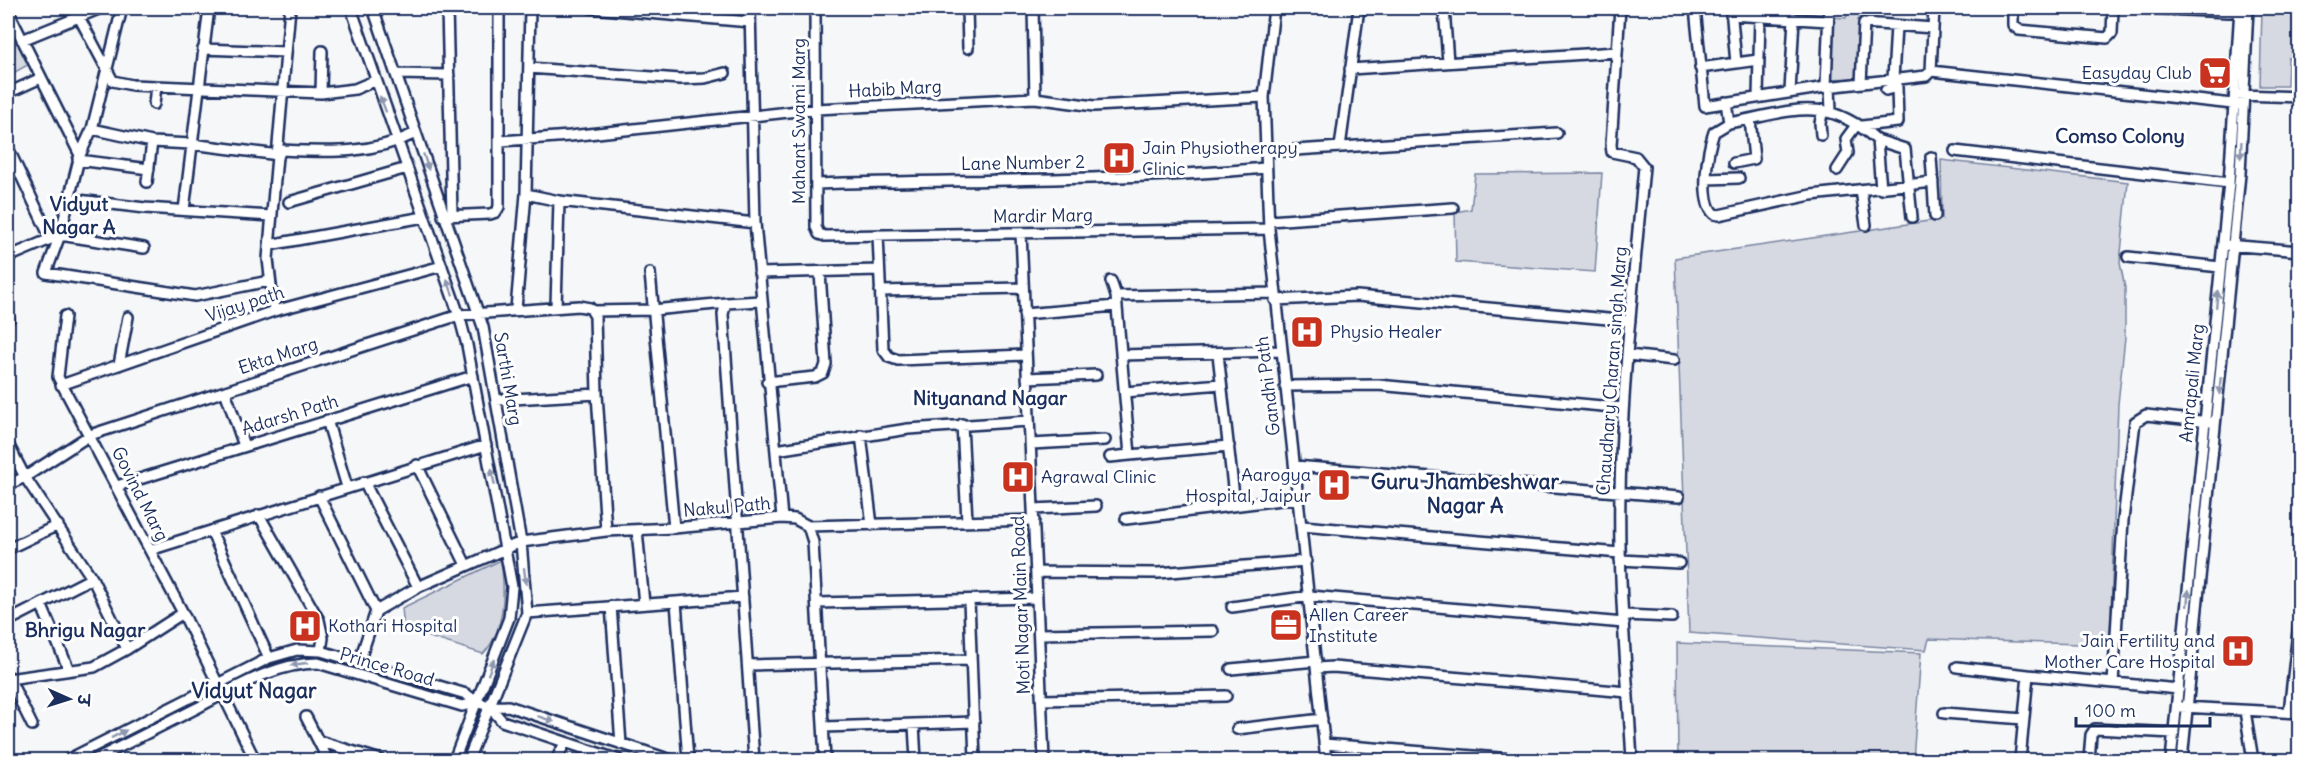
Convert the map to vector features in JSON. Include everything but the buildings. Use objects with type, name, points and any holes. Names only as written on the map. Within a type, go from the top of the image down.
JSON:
[{"type":"street","points":[[22,40],[101,8]]},
{"type":"street","points":[[122,8],[92,129],[79,158],[70,198],[55,237],[46,273],[195,296],[269,281]]},
{"type":"street","points":[[184,210],[208,8]]},
{"type":"street","points":[[274,311],[269,281],[269,245],[279,153],[290,8]]},
{"type":"street","points":[[351,8],[459,315],[473,376],[512,586],[509,618],[454,760]]},
{"type":"street","name":"Sarthi Marg","points":[[373,8],[416,133],[448,215],[483,327],[521,542],[527,613],[468,760]]},
{"type":"street","points":[[447,8],[448,215],[496,212],[499,207],[501,141],[499,8]]},
{"type":"street","points":[[516,309],[526,194],[530,8]]},
{"type":"street","points":[[591,8],[750,22]]},
{"type":"street","points":[[750,8],[754,223],[767,382],[782,518]]},
{"type":"street","name":"Mahant Swami Marg","points":[[814,8],[819,234]]},
{"type":"street","points":[[967,8],[968,48]]},
{"type":"street","points":[[1033,8],[1035,98]]},
{"type":"street","name":"Gandhi Path","points":[[1274,8],[1264,97],[1265,168],[1280,351],[1310,596],[1326,760]]},
{"type":"street","points":[[1340,147],[1359,8]]},
{"type":"street","points":[[1444,8],[1448,62]]},
{"type":"street","name":"Chaudhary Charan singh Marg","points":[[1620,8],[1612,152],[1636,157],[1644,167],[1623,408],[1620,493],[1620,556],[1632,760]]},
{"type":"street","points":[[1695,8],[1705,106],[1790,92],[1926,76],[1931,71],[1934,8]]},
{"type":"street","points":[[1821,135],[1820,123],[1827,111],[1829,8]]},
{"type":"street","points":[[2013,8],[2013,24],[2019,30],[2108,38],[2112,33],[2113,8]]},
{"type":"street","points":[[2141,8],[2229,12],[2244,8]]},
{"type":"street","name":"Amrapali Marg","points":[[2182,760],[2233,246],[2244,8]]},
{"type":"street","points":[[8,11],[79,158]]},
{"type":"street","points":[[1736,63],[1731,11],[1760,17],[1828,21]]},
{"type":"street","points":[[79,17],[113,81],[156,86],[321,93],[355,89],[375,81]]},
{"type":"street","points":[[1758,97],[1760,17]]},
{"type":"street","points":[[1790,92],[1794,18]]},
{"type":"street","points":[[1861,83],[1864,24],[1933,28]]},
{"type":"street","points":[[1893,79],[1896,26]]},
{"type":"street","points":[[203,49],[285,52]]},
{"type":"street","points":[[321,93],[322,51]]},
{"type":"street","points":[[1350,69],[1617,52]]},
{"type":"street","points":[[1700,68],[1758,60]]},
{"type":"street","points":[[529,68],[680,80],[705,78],[725,73]]},
{"type":"street","points":[[1931,71],[2240,100],[2300,97]]},
{"type":"street","points":[[397,74],[449,75]]},
{"type":"street","points":[[8,93],[41,78]]},
{"type":"street","points":[[154,104],[156,86]]},
{"type":"street","points":[[1837,170],[1848,153],[1846,139],[1859,125],[1898,122],[1898,87],[1886,90]]},
{"type":"street","name":"Habib Marg","points":[[501,141],[816,109],[1035,98],[1094,106],[1264,97]]},
{"type":"street","name":"Amrapali Marg","points":[[2171,760],[2220,267],[2240,100]]},
{"type":"street","points":[[1726,102],[1729,123]]},
{"type":"street","points":[[1912,217],[1908,185],[1905,149],[1877,140],[1859,125],[1827,111],[1794,110],[1729,123],[1714,132],[1706,166],[1706,179],[1710,210],[1719,215],[1811,195],[1881,189],[1908,185],[1933,182]]},
{"type":"street","points":[[1734,163],[1754,159],[1750,119]]},
{"type":"street","points":[[92,129],[152,142],[279,153],[365,151],[398,142],[416,133]]},
{"type":"street","points":[[1265,152],[1557,133]]},
{"type":"street","points":[[1877,140],[1881,189]]},
{"type":"street","points":[[147,182],[152,142]]},
{"type":"street","points":[[8,148],[55,237]]},
{"type":"street","points":[[1955,151],[2229,183]]},
{"type":"street","points":[[1931,157],[1935,216]]},
{"type":"street","points":[[79,158],[149,169]]},
{"type":"street","points":[[288,202],[407,168]]},
{"type":"street","name":"Lane Number 2","points":[[817,184],[1020,178],[1123,179],[1265,168]]},
{"type":"street","points":[[1706,179],[1739,178]]},
{"type":"street","points":[[1861,190],[1866,225]]},
{"type":"street","points":[[526,194],[560,201],[754,223]]},
{"type":"street","points":[[70,198],[145,208],[272,216]]},
{"type":"street","points":[[556,307],[560,201]]},
{"type":"street","name":"Mardir Marg","points":[[819,234],[825,236],[1021,233],[1269,225],[1453,208]]},
{"type":"street","points":[[269,245],[424,217]]},
{"type":"street","name":"Moti Nagar Main Road","points":[[1021,233],[1044,760]]},
{"type":"street","points":[[878,235],[883,349],[889,357],[898,360],[1025,355]]},
{"type":"street","points":[[8,257],[55,237],[144,248]]},
{"type":"street","points":[[2223,245],[2300,251]]},
{"type":"street","points":[[2128,257],[2220,267]]},
{"type":"street","name":"Vijay path","points":[[61,385],[274,311],[442,266]]},
{"type":"street","points":[[759,273],[879,270]]},
{"type":"street","points":[[767,382],[815,377],[823,373],[826,364],[820,272]]},
{"type":"street","points":[[650,273],[674,528]]},
{"type":"street","points":[[1112,281],[1116,296],[1130,455]]},
{"type":"street","points":[[880,291],[1022,288]]},
{"type":"street","points":[[1116,296],[1357,296],[1630,321]]},
{"type":"street","name":"Ekta Marg","points":[[8,485],[25,477],[90,435],[459,315],[556,307],[653,310],[761,301]]},
{"type":"street","points":[[726,303],[723,314],[754,760]]},
{"type":"street","points":[[1024,314],[1116,306]]},
{"type":"street","points":[[591,309],[595,316],[597,394],[606,531]]},
{"type":"street","name":"Govind Marg","points":[[64,316],[58,368],[61,385],[90,435],[183,613],[224,694],[253,760]]},
{"type":"street","points":[[119,365],[128,317]]},
{"type":"street","points":[[1121,355],[1280,351]]},
{"type":"street","points":[[1218,354],[1235,506]]},
{"type":"street","points":[[1628,355],[1674,360]]},
{"type":"street","points":[[1027,378],[1096,375]]},
{"type":"street","name":"Adarsh Path","points":[[117,486],[473,376]]},
{"type":"street","points":[[1125,392],[1221,384]]},
{"type":"street","points":[[1285,386],[1378,385],[1623,408]]},
{"type":"street","points":[[225,391],[244,446]]},
{"type":"street","points":[[496,400],[597,394]]},
{"type":"street","points":[[2113,683],[2123,520],[2135,422],[2146,415],[2216,422]]},
{"type":"street","points":[[327,420],[347,487]]},
{"type":"street","points":[[776,450],[861,435],[962,424],[1029,421]]},
{"type":"street","points":[[962,424],[967,521]]},
{"type":"street","points":[[861,435],[872,525]]},
{"type":"street","points":[[1031,444],[1105,440]]},
{"type":"street","points":[[8,444],[25,477],[92,579],[127,649]]},
{"type":"street","points":[[150,550],[486,445]]},
{"type":"street","points":[[1110,457],[1228,446]]},
{"type":"street","points":[[417,465],[466,565]]},
{"type":"street","points":[[1295,466],[1679,497]]},
{"type":"street","points":[[364,482],[418,587]]},
{"type":"street","points":[[319,496],[376,611],[359,662]]},
{"type":"street","points":[[1126,519],[1170,516],[1298,498]]},
{"type":"street","points":[[1034,509],[1096,506]]},
{"type":"street","points":[[259,515],[319,620],[323,638],[321,651]]},
{"type":"street","name":"Nakul Path","points":[[376,611],[418,587],[505,547],[521,542],[606,531],[674,528],[782,518],[795,519],[808,526],[1034,520]]},
{"type":"street","points":[[8,549],[58,525]]},
{"type":"street","points":[[808,526],[813,542],[825,760]]},
{"type":"street","points":[[1302,526],[1679,563]]},
{"type":"street","points":[[637,530],[644,604]]},
{"type":"street","points":[[211,531],[269,658]]},
{"type":"street","points":[[1036,572],[1158,573],[1306,561]]},
{"type":"street","points":[[8,621],[92,579]]},
{"type":"street","points":[[1232,607],[1310,596],[1623,619],[1672,617]]},
{"type":"street","points":[[527,613],[743,597]]},
{"type":"street","points":[[817,603],[1037,598]]},
{"type":"street","points":[[969,600],[975,760]]},
{"type":"street","points":[[676,602],[688,760]]},
{"type":"street","points":[[41,604],[69,670]]},
{"type":"street","points":[[611,606],[621,744]]},
{"type":"street","points":[[32,725],[8,678],[94,667],[183,613]]},
{"type":"street","points":[[2289,712],[2300,614]]},
{"type":"street","points":[[1039,634],[1214,631]]},
{"type":"street","name":"Prince Road","points":[[68,760],[218,682],[269,658],[297,650],[321,651],[359,662],[466,694],[477,703],[490,707],[508,706],[671,760]]},
{"type":"street","points":[[748,665],[971,660]]},
{"type":"street","name":"Prince Road","points":[[94,760],[274,670],[297,663],[318,663],[462,706],[477,703]]},
{"type":"street","points":[[1231,669],[1317,664],[1628,692]]},
{"type":"street","points":[[1957,666],[2179,689]]},
{"type":"street","points":[[2020,760],[2028,675]]},
{"type":"street","points":[[1042,700],[1226,696]]},
{"type":"street","points":[[2177,706],[2300,713]]},
{"type":"street","name":"Prince Road","points":[[490,707],[502,721],[618,760]]},
{"type":"street","points":[[2245,711],[2253,760]]},
{"type":"street","points":[[1944,713],[2024,719]]},
{"type":"street","points":[[306,717],[328,760]]},
{"type":"street","points":[[1237,729],[1322,719]]},
{"type":"street","points":[[824,727],[974,723]]},
{"type":"street","points":[[914,725],[916,760]]},
{"type":"street","points":[[2090,760],[2091,735],[2095,729],[2174,733]]},
{"type":"street","points":[[319,741],[381,760]]},
{"type":"street","points":[[556,760],[565,743]]},
{"type":"street","points":[[1324,744],[1524,760]]},
{"type":"shaded area","points":[[1848,8],[1863,8],[1859,78],[1828,79],[1830,17],[1846,18]]},
{"type":"shaded area","points":[[2262,8],[2299,9],[2299,58],[2288,58],[2287,86],[2260,86]]},
{"type":"shaded area","points":[[8,11],[33,62],[8,76]]},
{"type":"shaded area","points":[[1941,160],[2128,182],[2120,263],[2125,288],[2125,337],[2118,404],[2110,645],[1929,639],[1926,650],[1689,633],[1675,258],[1942,219]]},
{"type":"shaded area","points":[[1602,173],[1595,272],[1456,262],[1455,212],[1471,209],[1475,174]]},
{"type":"shaded area","points":[[501,560],[503,597],[500,622],[491,644],[483,654],[404,629],[402,608]]},
{"type":"shaded area","points":[[1677,643],[1921,653],[1913,760],[1678,760]]},
{"type":"place","name":"Easyday Club","points":[[2215,73]]},
{"type":"place","name":"Jain Physiotherapy Clinic","points":[[1119,158]]},
{"type":"place","name":"Physio Healer","points":[[1307,332]]},
{"type":"place","name":"Agrawal Clinic","points":[[1018,477]]},
{"type":"place","name":"Aarogya Hospital, Jaipur","points":[[1334,485]]},
{"type":"place","name":"Allen Career Institute","points":[[1286,625]]},
{"type":"place","name":"Kothari Hospital","points":[[305,626]]},
{"type":"place","name":"Jain Fertility and Mother Care Hospital","points":[[2238,651]]},
{"type":"district","name":"Comso Colony","points":[[2120,136]]},
{"type":"district","name":"Vidyut Nagar A","points":[[79,216]]},
{"type":"district","name":"Nityanand Nagar","points":[[990,398]]},
{"type":"district","name":"Guru Jhambeshwar Nagar A","points":[[1465,494]]},
{"type":"district","name":"Bhrigu Nagar","points":[[85,630]]},
{"type":"district","name":"Vidyut Nagar","points":[[254,691]]}]
